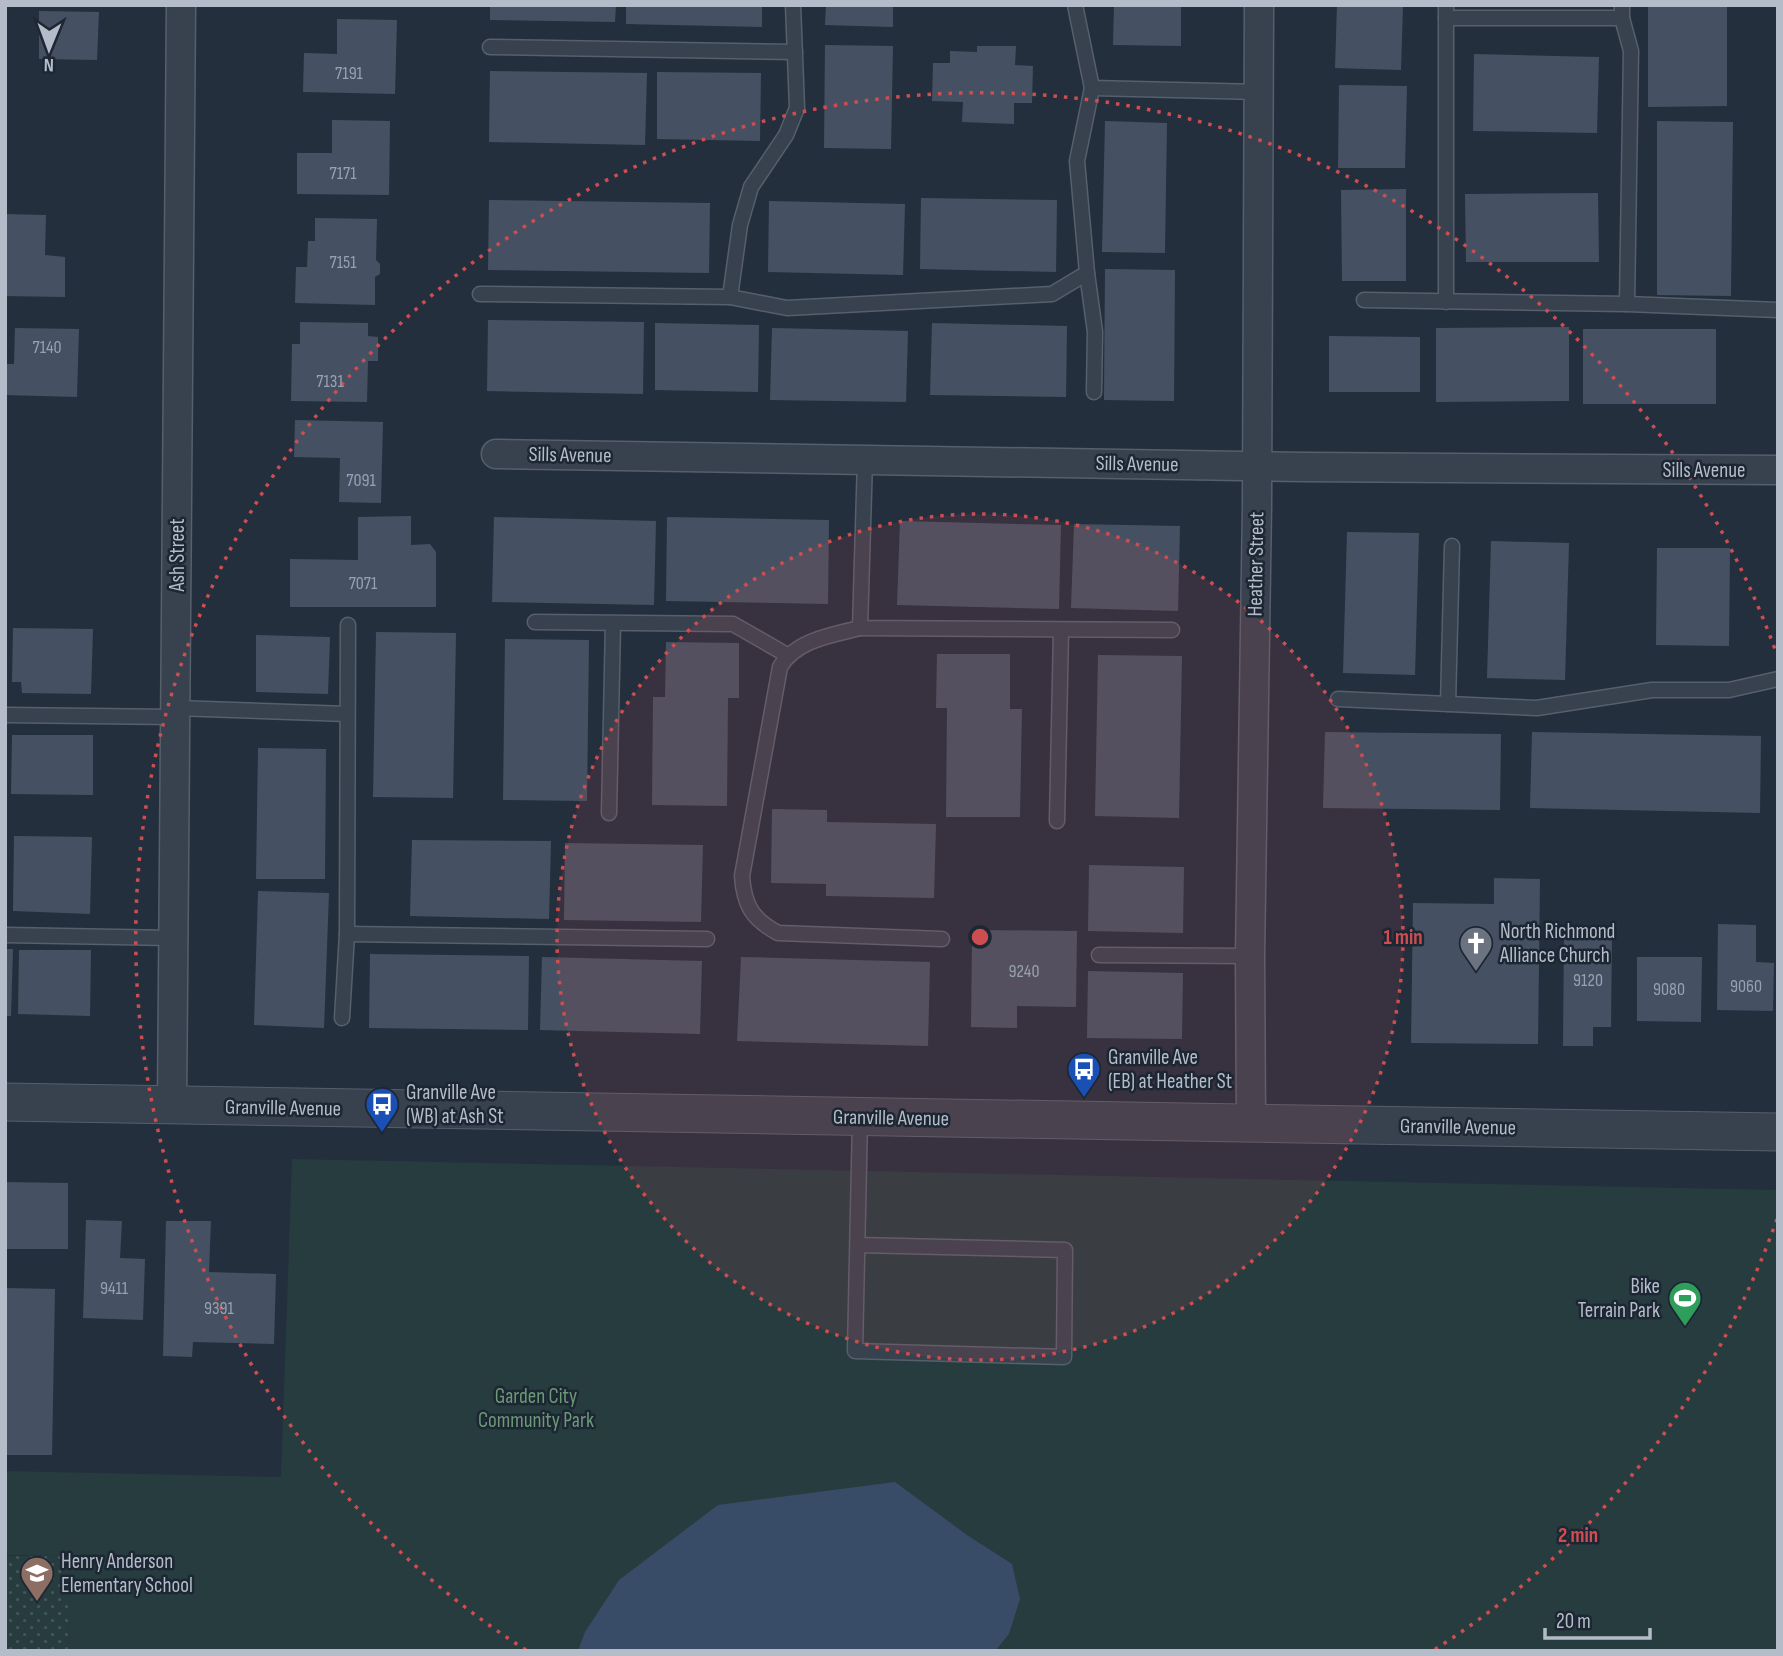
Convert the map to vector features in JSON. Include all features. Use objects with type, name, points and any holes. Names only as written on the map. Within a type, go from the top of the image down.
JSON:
[{"type":"street","name":"Ash Street","points":[[172,1106],[181,5]]},
{"type":"street","name":"Heather Street","points":[[1251,1123],[1250,956],[1259,5]]},
{"type":"street","name":"Sills Avenue","points":[[496,454],[1256,466],[1778,470]]},
{"type":"street","name":"Granville Avenue","points":[[5,1102],[1778,1132]]},
{"type":"lane","points":[[730,297],[740,225],[751,187],[786,135],[797,108],[793,5]]},
{"type":"lane","points":[[1075,5],[1092,88],[1077,162],[1095,332],[1094,392]]},
{"type":"lane","points":[[1446,302],[1446,12],[1622,12],[1630,51],[1627,304]]},
{"type":"lane","points":[[490,47],[795,52]]},
{"type":"lane","points":[[1092,88],[1259,92]]},
{"type":"lane","points":[[480,294],[730,297],[787,308],[1052,294],[1087,273]]},
{"type":"lane","points":[[1364,300],[1627,304],[1778,310]]},
{"type":"lane","points":[[860,628],[865,459]]},
{"type":"lane","points":[[1448,704],[1452,546]]},
{"type":"lane","points":[[535,622],[733,624],[787,654]]},
{"type":"lane","points":[[609,813],[613,623]]},
{"type":"lane","points":[[342,1017],[347,934],[348,625]]},
{"type":"lane","points":[[942,939],[778,933],[762,924],[744,899],[744,863],[780,667],[787,654],[820,638],[860,628],[1172,630]]},
{"type":"lane","points":[[1057,821],[1061,631]]},
{"type":"lane","points":[[1338,699],[1537,708],[1652,690],[1729,690],[1778,679]]},
{"type":"lane","points":[[5,715],[347,715]]},
{"type":"lane","points":[[347,934],[707,939]]},
{"type":"lane","points":[[5,935],[173,938]]},
{"type":"lane","points":[[1099,955],[1250,956]]},
{"type":"lane","points":[[858,1245],[1065,1250],[1064,1357],[855,1351],[860,1117]]},
{"type":"green space","name":"Garden City Community Park","points":[[292,1159],[1778,1190],[1778,1651],[68,1651],[70,1556],[5,1555],[5,1471],[281,1477]]},
{"type":"green space","name":"Henry Anderson Elementary School","points":[[5,1556],[71,1556],[68,1651],[5,1651]]},
{"type":"water","points":[[895,1482],[1012,1564],[1020,1599],[1009,1634],[995,1651],[578,1651],[585,1632],[619,1580],[718,1505]]},
{"type":"building","points":[[490,5],[616,5],[615,22],[490,20]]},
{"type":"building","points":[[626,5],[762,5],[762,27],[626,24]]},
{"type":"building","points":[[826,5],[893,5],[893,27],[825,25]]},
{"type":"building","points":[[1114,5],[1181,5],[1181,46],[1113,45]]},
{"type":"building","points":[[1337,5],[1403,5],[1401,70],[1335,68]]},
{"type":"building","points":[[1648,5],[1727,5],[1727,106],[1648,107]]},
{"type":"building","points":[[39,11],[99,12],[97,60],[39,59]]},
{"type":"building","points":[[337,19],[397,20],[395,94],[303,92],[304,53],[337,54]]},
{"type":"building","points":[[825,45],[893,46],[891,149],[824,148]]},
{"type":"building","points":[[977,46],[1016,46],[1015,65],[1033,66],[1032,103],[1014,103],[1014,124],[962,122],[963,102],[932,101],[933,63],[950,63],[950,51],[977,52]]},
{"type":"building","points":[[1474,54],[1599,57],[1597,133],[1473,131]]},
{"type":"building","points":[[490,71],[647,73],[645,145],[489,142]]},
{"type":"building","points":[[657,72],[761,73],[760,141],[657,139]]},
{"type":"building","points":[[1339,85],[1407,86],[1405,168],[1338,168]]},
{"type":"building","points":[[332,120],[390,121],[389,195],[297,194],[297,153],[332,153]]},
{"type":"building","points":[[1105,121],[1167,123],[1165,253],[1102,252]]},
{"type":"building","points":[[1657,121],[1733,122],[1731,296],[1657,295]]},
{"type":"building","points":[[1406,189],[1406,281],[1342,281],[1341,190]]},
{"type":"building","points":[[1598,193],[1599,262],[1466,262],[1465,194]]},
{"type":"building","points":[[921,198],[1057,200],[1056,272],[920,269]]},
{"type":"building","points":[[489,200],[710,203],[709,273],[488,270]]},
{"type":"building","points":[[769,201],[905,204],[903,275],[768,272]]},
{"type":"building","points":[[5,214],[46,215],[45,255],[65,257],[65,297],[5,296]]},
{"type":"building","points":[[315,218],[377,219],[376,260],[380,264],[380,274],[375,277],[375,305],[295,303],[296,267],[307,267],[308,241],[315,241]]},
{"type":"building","points":[[1105,269],[1175,270],[1174,401],[1104,400]]},
{"type":"building","points":[[488,320],[644,322],[643,394],[487,391]]},
{"type":"building","points":[[300,322],[368,323],[368,336],[378,337],[378,361],[368,361],[367,402],[291,401],[292,344],[300,344]]},
{"type":"building","points":[[655,323],[759,325],[758,392],[655,390]]},
{"type":"building","points":[[932,323],[1067,326],[1066,397],[930,395]]},
{"type":"building","points":[[1569,327],[1569,401],[1436,402],[1436,328]]},
{"type":"building","points":[[15,328],[79,329],[77,397],[5,395],[5,364],[14,364]]},
{"type":"building","points":[[772,328],[908,331],[906,402],[770,400]]},
{"type":"building","points":[[1583,329],[1716,329],[1716,404],[1583,404]]},
{"type":"building","points":[[1329,336],[1420,337],[1420,392],[1329,392]]},
{"type":"building","points":[[295,420],[383,422],[381,503],[339,502],[340,458],[294,457]]},
{"type":"building","points":[[411,516],[411,545],[430,544],[436,552],[436,607],[290,607],[290,559],[358,560],[358,517]]},
{"type":"building","points":[[494,517],[656,521],[654,605],[492,602]]},
{"type":"building","points":[[667,517],[829,520],[828,604],[666,601]]},
{"type":"building","points":[[900,521],[1061,525],[1059,609],[897,605]]},
{"type":"building","points":[[1074,524],[1180,526],[1178,611],[1071,608]]},
{"type":"building","points":[[1347,532],[1419,533],[1415,675],[1343,673]]},
{"type":"building","points":[[1491,541],[1569,543],[1565,680],[1487,678]]},
{"type":"building","points":[[1657,548],[1730,548],[1729,646],[1656,645]]},
{"type":"building","points":[[13,628],[93,629],[91,694],[22,693],[21,682],[12,682]]},
{"type":"building","points":[[376,632],[456,633],[453,798],[373,797]]},
{"type":"building","points":[[256,635],[330,637],[328,694],[256,692]]},
{"type":"building","points":[[505,639],[589,640],[587,801],[503,800]]},
{"type":"building","points":[[666,642],[739,643],[739,698],[728,698],[727,806],[652,805],[653,697],[665,697]]},
{"type":"building","points":[[937,654],[1010,654],[1010,709],[1022,709],[1020,817],[946,817],[947,708],[936,708]]},
{"type":"building","points":[[1098,655],[1182,656],[1179,818],[1095,816]]},
{"type":"building","points":[[1325,732],[1501,734],[1500,810],[1323,808]]},
{"type":"building","points":[[1532,732],[1761,736],[1760,813],[1530,808]]},
{"type":"building","points":[[12,735],[93,735],[93,795],[11,794]]},
{"type":"building","points":[[258,748],[326,749],[325,879],[256,879]]},
{"type":"building","points":[[772,809],[827,810],[827,822],[936,824],[934,898],[826,896],[826,884],[771,883]]},
{"type":"building","points":[[14,836],[92,837],[90,914],[13,911]]},
{"type":"building","points":[[412,840],[551,841],[549,919],[410,916]]},
{"type":"building","points":[[565,843],[703,845],[701,922],[564,920]]},
{"type":"building","points":[[1089,865],[1184,867],[1183,933],[1088,931]]},
{"type":"building","name":"North Richmond Alliance Church","points":[[1494,878],[1540,879],[1538,1044],[1411,1043],[1413,903],[1494,904]]},
{"type":"building","points":[[258,891],[329,893],[324,1028],[254,1025]]},
{"type":"building","points":[[1718,924],[1756,925],[1756,962],[1774,963],[1773,1011],[1717,1010]]},
{"type":"building","points":[[980,930],[1077,931],[1076,1007],[1017,1006],[1017,1028],[971,1027],[972,937]]},
{"type":"building","points":[[1564,933],[1612,934],[1611,1027],[1593,1027],[1593,1046],[1563,1046]]},
{"type":"building","points":[[5,949],[13,949],[11,1016],[5,1016]]},
{"type":"building","points":[[19,950],[91,950],[90,1016],[18,1014]]},
{"type":"building","points":[[370,954],[529,956],[528,1030],[369,1028]]},
{"type":"building","points":[[542,957],[702,961],[700,1034],[540,1030]]},
{"type":"building","points":[[741,957],[930,962],[928,1046],[737,1041]]},
{"type":"building","points":[[1637,957],[1702,957],[1701,1022],[1637,1021]]},
{"type":"building","points":[[1088,971],[1183,973],[1182,1039],[1087,1038]]},
{"type":"building","points":[[5,1182],[68,1183],[68,1249],[5,1249]]},
{"type":"building","points":[[86,1220],[122,1221],[120,1258],[145,1259],[143,1320],[83,1318]]},
{"type":"building","points":[[166,1221],[211,1221],[209,1272],[276,1274],[274,1344],[193,1342],[192,1357],[163,1356]]},
{"type":"building","points":[[5,1288],[55,1289],[52,1455],[5,1455]]},
{"type":"place","name":"North Richmond Alliance Church","points":[[1476,973]]},
{"type":"place","name":"Granville Ave (EB) at Heather St","points":[[1084,1099]]},
{"type":"place","name":"Granville Ave (WB) at Ash St","points":[[382,1134]]},
{"type":"place","name":"Bike Terrain Park","points":[[1685,1328]]},
{"type":"place","name":"Henry Anderson Elementary School","points":[[37,1603]]}]
